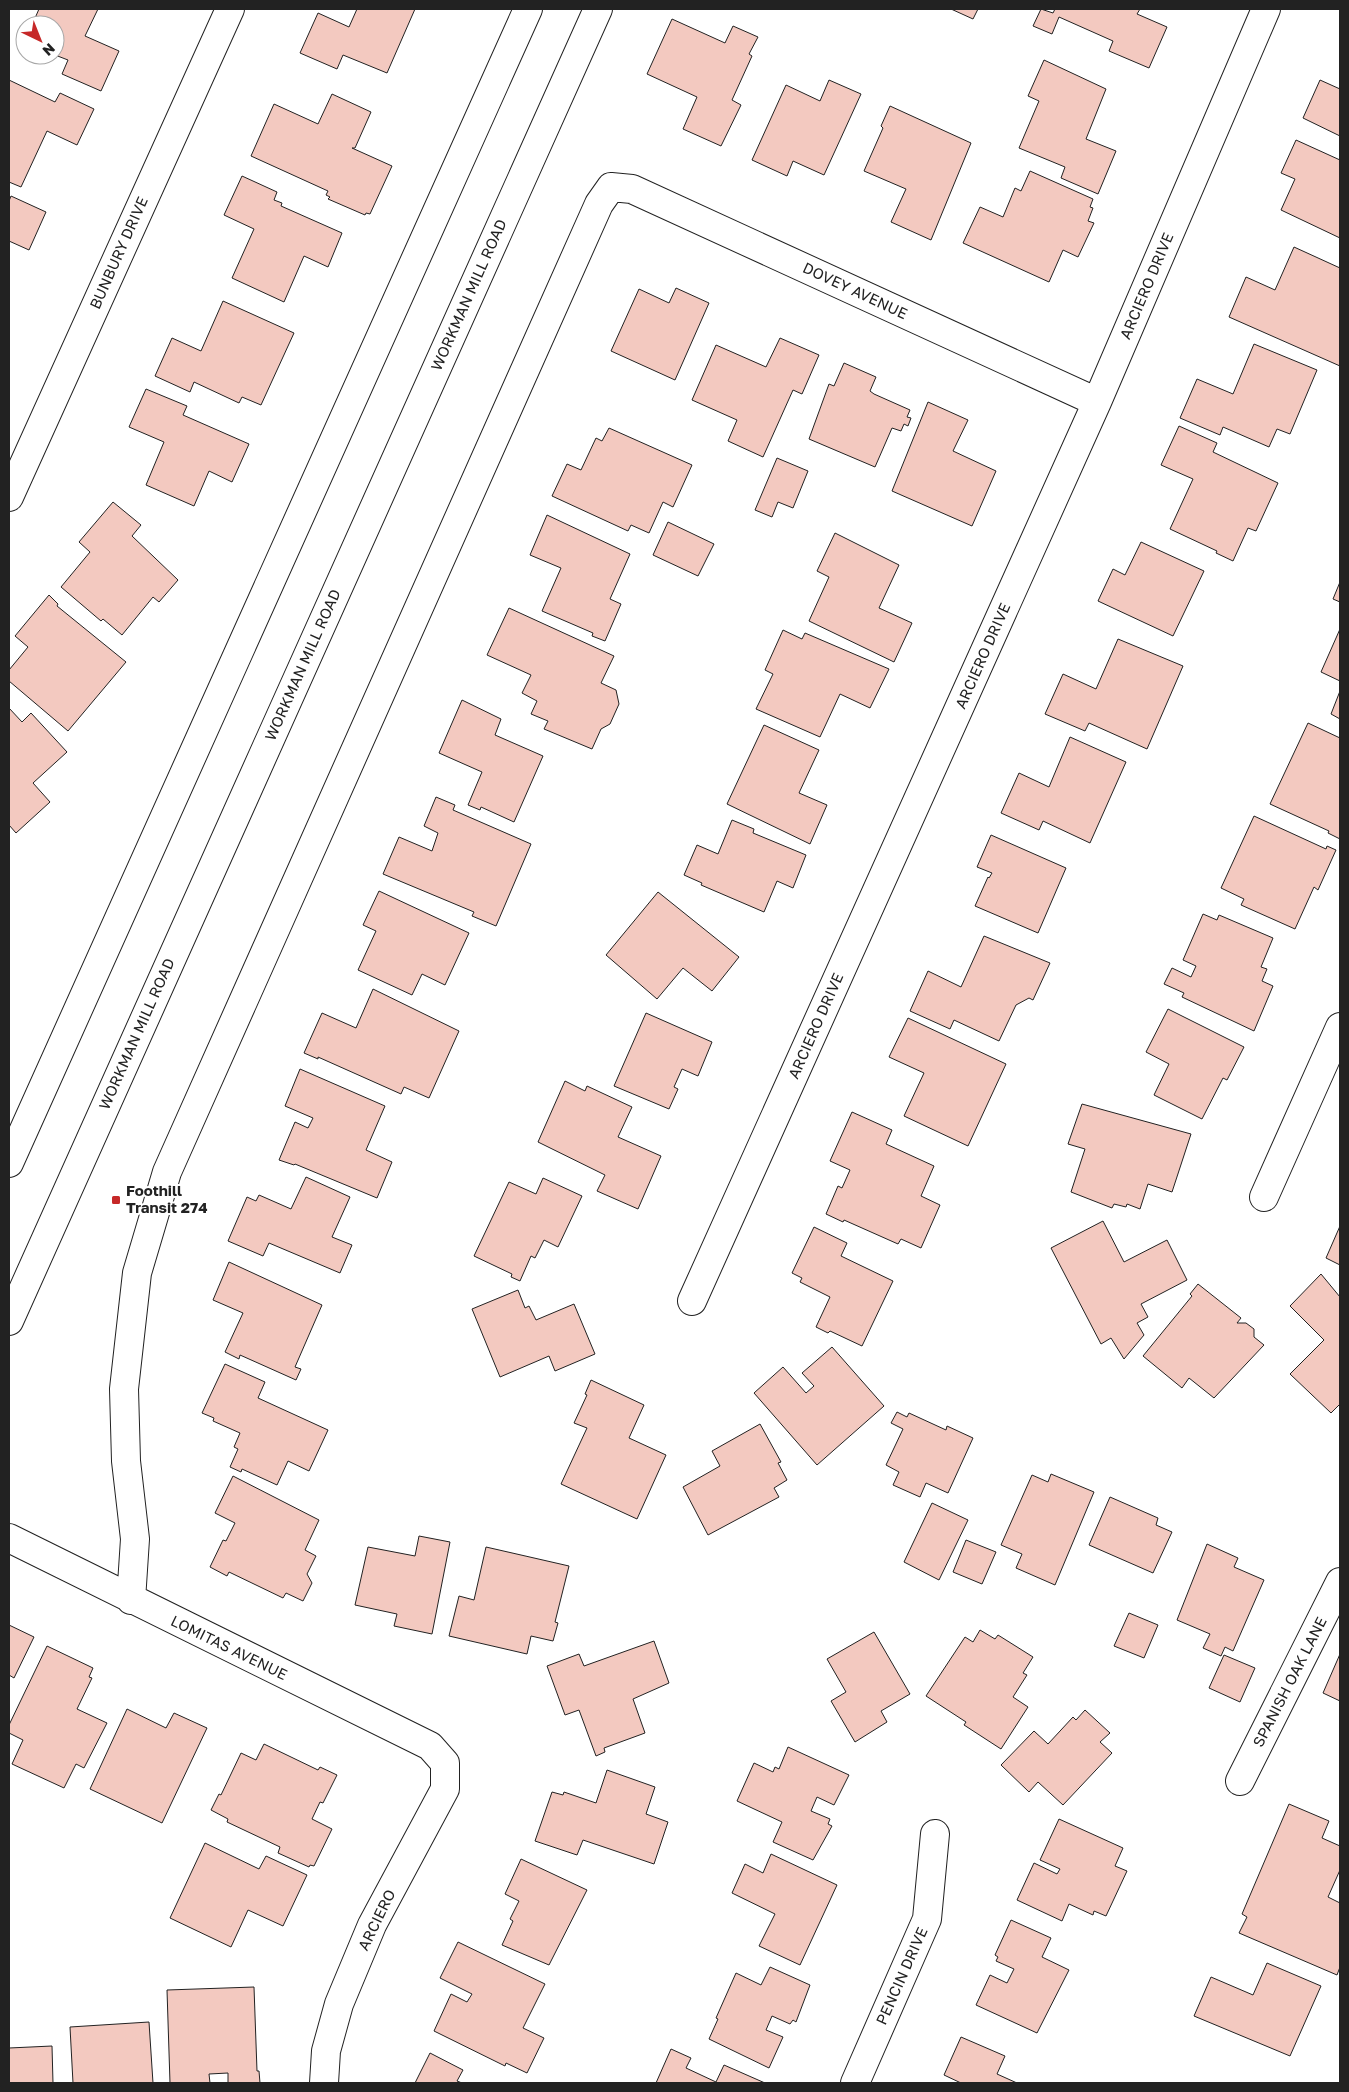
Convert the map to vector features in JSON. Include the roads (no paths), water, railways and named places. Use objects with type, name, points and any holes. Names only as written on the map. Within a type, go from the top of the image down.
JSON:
[{"type":"street","name":"BUNBURY DRIVE","points":[[9,497],[230,9]]},
{"type":"street","points":[[9,1163],[528,9]]},
{"type":"street","name":"WORKMAN MILL ROAD","points":[[9,1321],[598,9]]},
{"type":"street","name":"ARCIERO DRIVE","points":[[692,1301],[1097,402],[1266,9]]},
{"type":"street","name":"DOVEY AVENUE","points":[[131,1600],[135,1539],[126,1461],[124,1389],[137,1273],[167,1172],[599,204],[611,187],[632,189],[1097,402]]},
{"type":"street","points":[[1264,1198],[1340,1027]]},
{"type":"street","name":"LOMITAS AVENUE","points":[[9,1538],[131,1600],[430,1746],[445,1763]]},
{"type":"street","name":"SPANISH OAK LANE","points":[[1240,1781],[1340,1582]]},
{"type":"street","name":"ARCIERO","points":[[324,2083],[326,2051],[339,2004],[372,1925],[445,1789],[445,1763]]},
{"type":"street","name":"PENCIN DRIVE","points":[[855,2083],[927,1919],[935,1834]]},
{"type":"place","name":"Foothill Transit 274","points":[[116,1200]]}]
